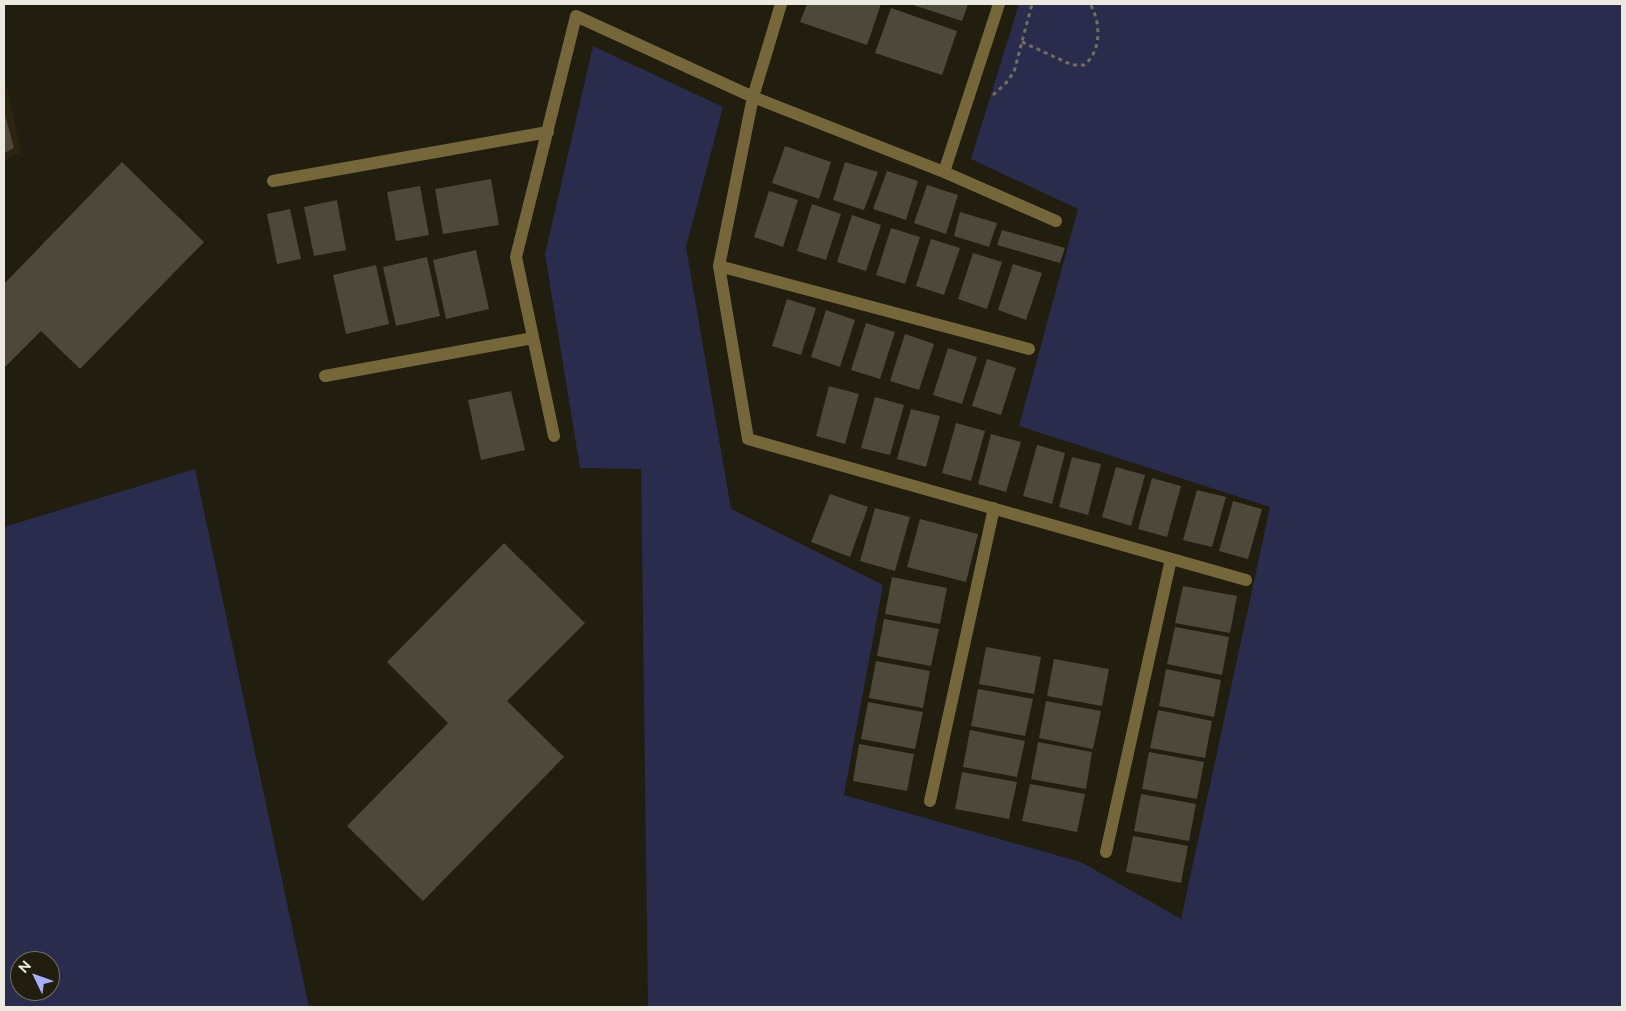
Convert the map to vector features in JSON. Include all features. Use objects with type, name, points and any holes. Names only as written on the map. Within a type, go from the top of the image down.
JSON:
[{"type":"street","points":[[781,4],[753,97],[719,266],[748,439],[1246,580]]},
{"type":"street","points":[[944,172],[999,4]]},
{"type":"street","points":[[554,436],[516,257],[576,16],[753,97],[944,172],[1056,221]]},
{"type":"street","points":[[273,181],[548,132]]},
{"type":"street","points":[[719,266],[1029,349]]},
{"type":"street","points":[[325,376],[533,338]]},
{"type":"street","points":[[930,801],[994,508]]},
{"type":"street","points":[[1106,852],[1171,559]]},
{"type":"path","points":[[966,106],[979,105],[989,99],[1006,83],[1014,72],[1032,4]]},
{"type":"path","points":[[1022,42],[1072,65],[1084,65],[1092,57],[1098,41],[1098,29],[1090,4]]},
{"type":"shaded area","points":[[1019,4],[1622,4],[1622,1007],[648,1007],[641,469],[580,468],[545,254],[593,46],[723,107],[686,247],[731,509],[883,585],[844,795],[1081,862],[1181,919],[1270,507],[1019,426],[1078,209],[971,159]]},
{"type":"shaded area","points":[[4,74],[21,152],[4,161]]},
{"type":"shaded area","points":[[195,469],[309,1007],[4,1007],[4,527]]},
{"type":"building","points":[[807,4],[881,4],[867,45],[800,22]]},
{"type":"building","points":[[910,4],[968,4],[962,21]]},
{"type":"building","points":[[891,8],[957,31],[942,75],[875,53]]},
{"type":"building","points":[[4,111],[14,148],[4,153]]},
{"type":"building","points":[[785,146],[831,162],[819,199],[772,183]]},
{"type":"building","points":[[122,162],[204,242],[80,369],[41,331],[4,368],[4,284]]},
{"type":"building","points":[[845,162],[878,172],[864,210],[833,200]]},
{"type":"building","points":[[887,171],[918,181],[906,220],[873,209]]},
{"type":"building","points":[[491,179],[499,225],[443,234],[435,189]]},
{"type":"building","points":[[927,185],[958,195],[946,234],[914,223]]},
{"type":"building","points":[[420,186],[429,235],[396,241],[387,192]]},
{"type":"building","points":[[769,191],[798,200],[783,247],[754,237]]},
{"type":"building","points":[[337,200],[346,250],[314,256],[304,207]]},
{"type":"building","points":[[812,204],[841,214],[826,260],[797,251]]},
{"type":"building","points":[[290,209],[301,259],[277,264],[267,214]]},
{"type":"building","points":[[960,212],[997,223],[989,247],[954,236]]},
{"type":"building","points":[[852,215],[881,225],[866,271],[837,262]]},
{"type":"building","points":[[891,228],[920,237],[905,284],[876,275]]},
{"type":"building","points":[[1002,230],[1065,248],[1060,263],[997,245]]},
{"type":"building","points":[[931,239],[960,248],[944,295],[916,286]]},
{"type":"building","points":[[476,250],[489,309],[446,319],[433,260]]},
{"type":"building","points":[[973,253],[1002,262],[987,309],[958,299]]},
{"type":"building","points":[[427,257],[440,316],[396,326],[383,267]]},
{"type":"building","points":[[1013,264],[1042,273],[1026,320],[998,310]]},
{"type":"building","points":[[376,265],[389,324],[346,334],[333,275]]},
{"type":"building","points":[[787,299],[816,308],[801,355],[772,346]]},
{"type":"building","points":[[826,310],[855,320],[840,367],[811,357]]},
{"type":"building","points":[[866,323],[895,332],[880,379],[851,370]]},
{"type":"building","points":[[905,334],[934,344],[919,390],[890,381]]},
{"type":"building","points":[[948,348],[977,357],[962,404],[933,395]]},
{"type":"building","points":[[987,359],[1016,368],[1001,415],[972,406]]},
{"type":"building","points":[[829,386],[859,394],[845,444],[816,436]]},
{"type":"building","points":[[511,391],[525,450],[481,460],[468,400]]},
{"type":"building","points":[[875,397],[904,405],[890,455],[861,448]]},
{"type":"building","points":[[911,409],[940,416],[926,467],[897,459]]},
{"type":"building","points":[[956,423],[985,431],[971,481],[942,473]]},
{"type":"building","points":[[991,434],[1021,442],[1006,492],[978,484]]},
{"type":"building","points":[[1037,445],[1065,453],[1052,504],[1023,496]]},
{"type":"building","points":[[1072,457],[1101,464],[1088,515],[1059,507]]},
{"type":"building","points":[[1116,467],[1145,475],[1131,526],[1102,517]]},
{"type":"building","points":[[1152,478],[1181,486],[1167,537],[1138,529]]},
{"type":"building","points":[[1197,490],[1226,497],[1212,547],[1183,540]]},
{"type":"building","points":[[830,494],[868,507],[850,557],[811,542]]},
{"type":"building","points":[[1233,501],[1262,509],[1248,559],[1219,551]]},
{"type":"building","points":[[875,508],[910,517],[895,571],[860,561]]},
{"type":"building","points":[[920,519],[978,534],[966,582],[907,567]]},
{"type":"building","points":[[504,543],[585,623],[507,701],[564,757],[423,901],[347,826],[448,723],[387,662]]},
{"type":"building","points":[[892,577],[947,588],[940,624],[885,614]]},
{"type":"building","points":[[1183,586],[1237,596],[1230,633],[1175,623]]},
{"type":"building","points":[[884,619],[939,629],[931,666],[877,656]]},
{"type":"building","points":[[1175,627],[1229,637],[1222,675],[1167,664]]},
{"type":"building","points":[[986,647],[1041,657],[1034,694],[979,684]]},
{"type":"building","points":[[1054,659],[1109,669],[1102,706],[1047,696]]},
{"type":"building","points":[[876,661],[930,671],[923,708],[869,698]]},
{"type":"building","points":[[1166,669],[1221,680],[1214,717],[1159,706]]},
{"type":"building","points":[[978,689],[1033,699],[1025,736],[971,726]]},
{"type":"building","points":[[1046,701],[1101,711],[1093,749],[1039,738]]},
{"type":"building","points":[[868,702],[923,712],[915,749],[861,739]]},
{"type":"building","points":[[1158,710],[1212,721],[1205,758],[1150,748]]},
{"type":"building","points":[[970,730],[1025,741],[1017,777],[963,767]]},
{"type":"building","points":[[1038,742],[1092,752],[1086,789],[1031,779]]},
{"type":"building","points":[[859,744],[914,754],[907,791],[853,781]]},
{"type":"building","points":[[1149,752],[1204,762],[1197,799],[1142,789]]},
{"type":"building","points":[[962,772],[1017,782],[1009,819],[955,809]]},
{"type":"building","points":[[1030,784],[1085,794],[1077,832],[1022,821]]},
{"type":"building","points":[[1141,794],[1196,804],[1189,841],[1134,831]]},
{"type":"building","points":[[1133,836],[1188,846],[1181,883],[1126,872]]}]
